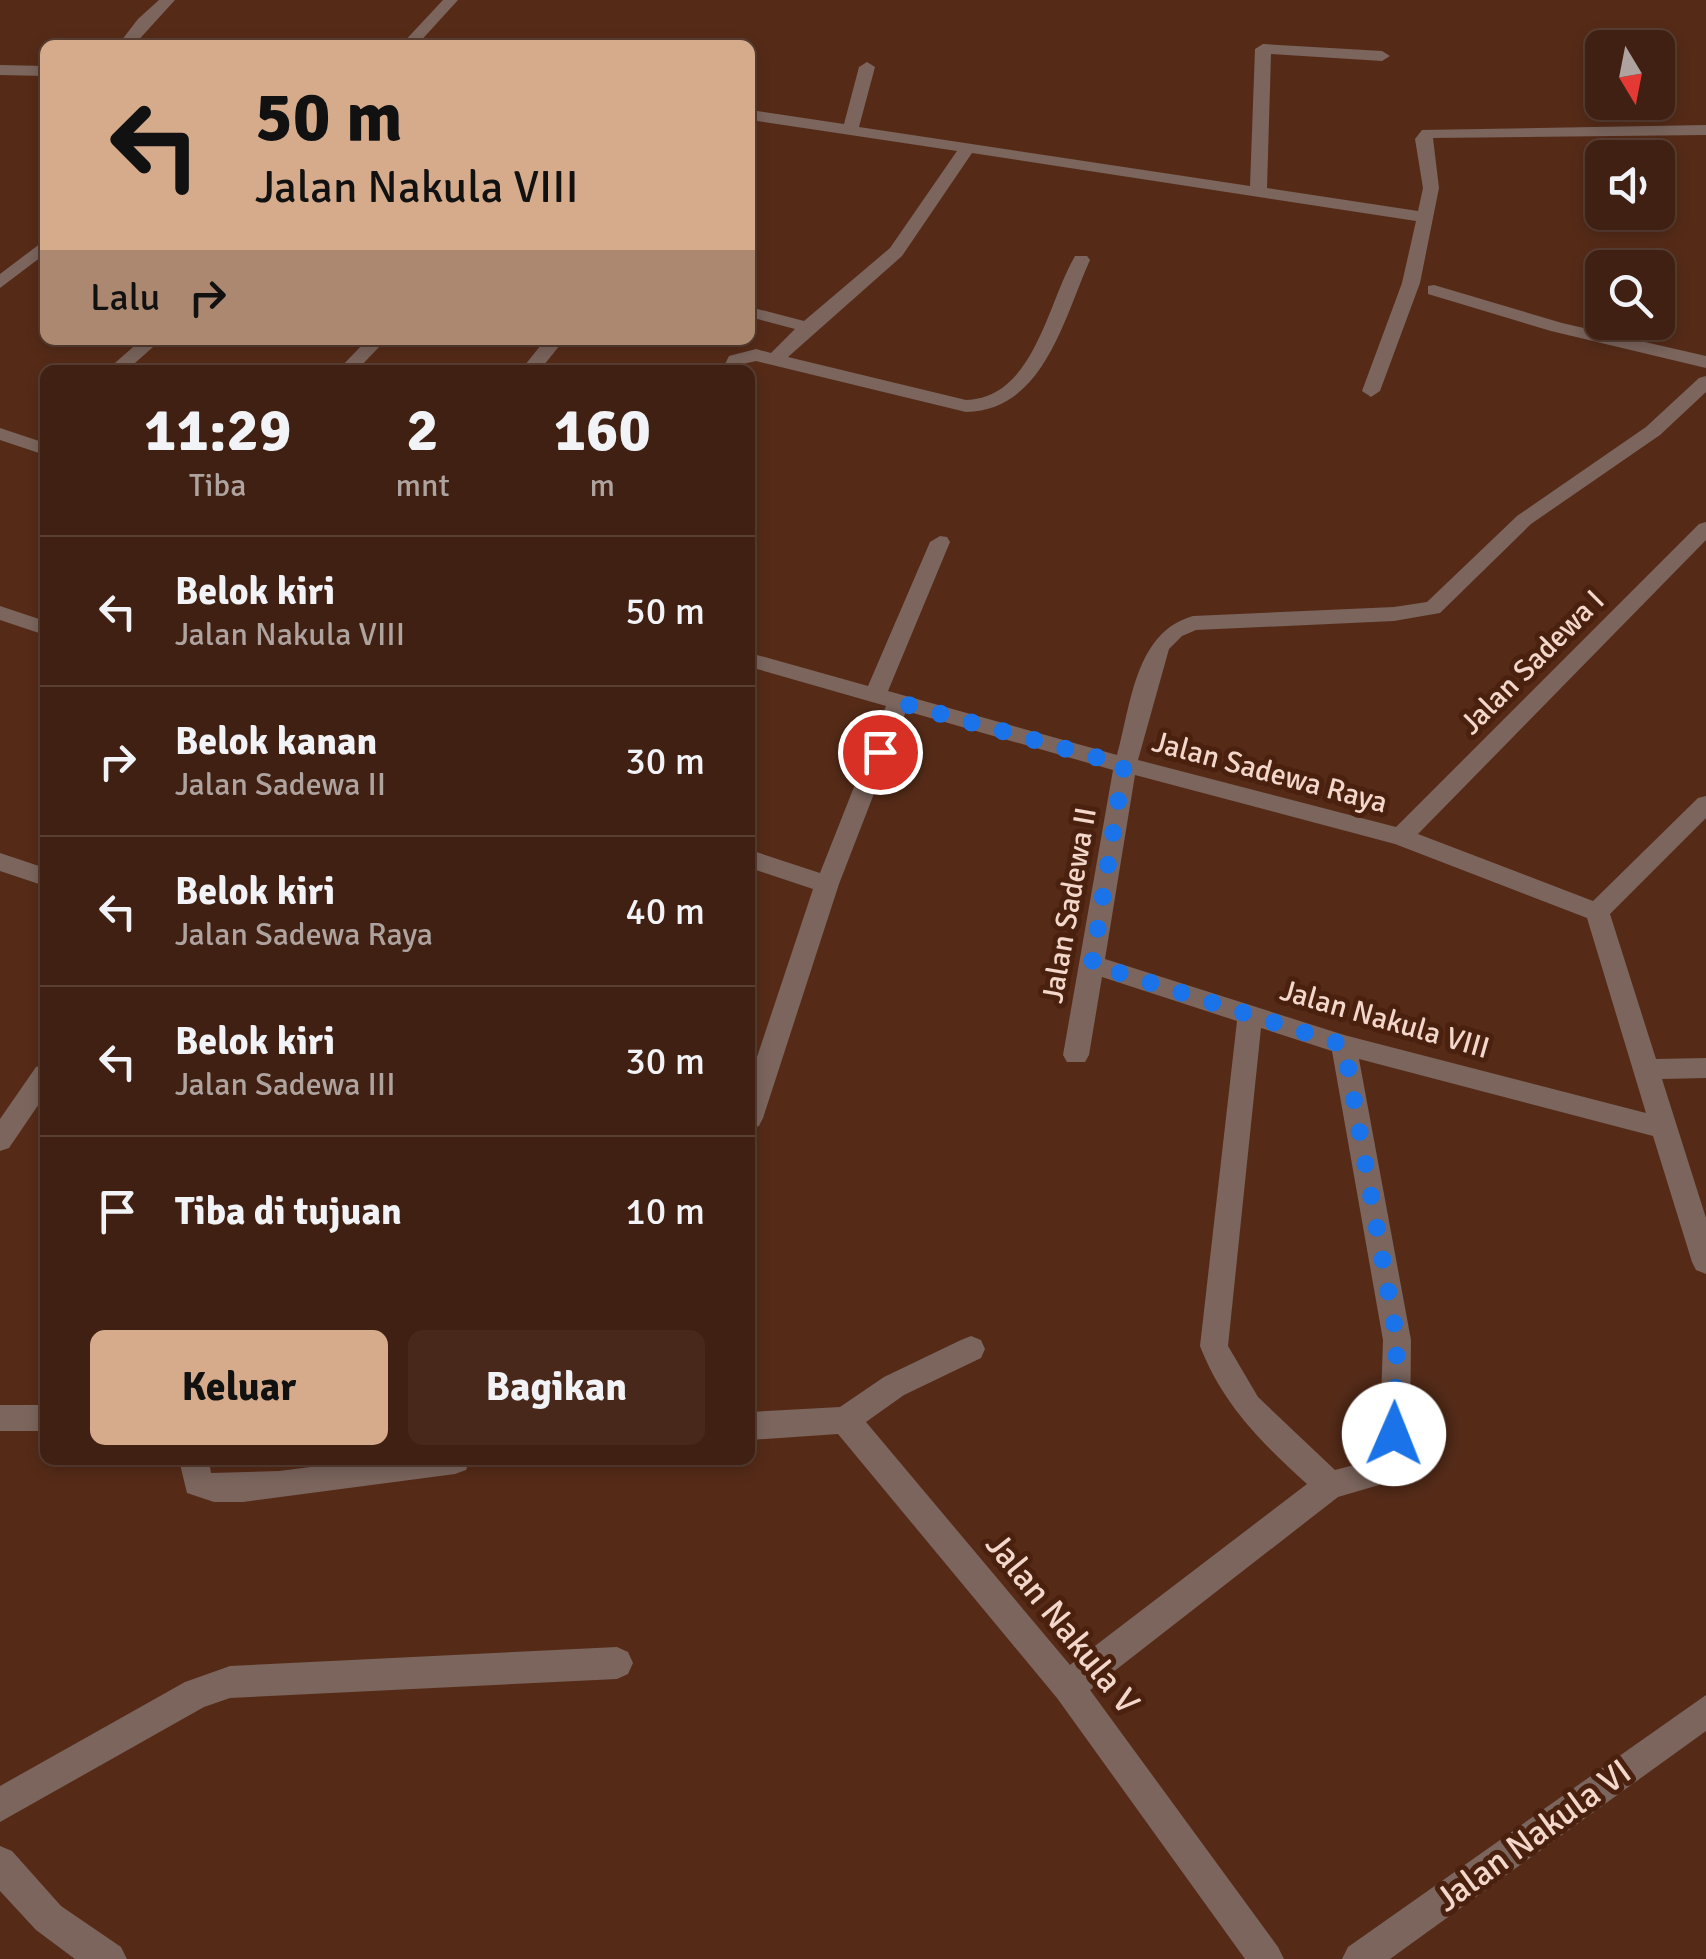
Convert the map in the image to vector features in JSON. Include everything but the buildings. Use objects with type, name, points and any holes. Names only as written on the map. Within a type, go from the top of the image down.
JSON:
[{"type":"street","points":[[130,40],[168,0]]},
{"type":"street","points":[[414,40],[452,0]]},
{"type":"street","points":[[1258,193],[1264,126],[1263,49],[1382,56]]},
{"type":"street","points":[[851,128],[867,67]]},
{"type":"street","points":[[0,70],[40,71]]},
{"type":"street","points":[[755,116],[1423,217]]},
{"type":"street","points":[[1371,391],[1411,283],[1431,188],[1423,139],[1428,133],[1706,130]]},
{"type":"street","points":[[775,360],[807,327],[896,252],[966,150]]},
{"type":"street","points":[[0,283],[40,249]]},
{"type":"street","points":[[735,365],[742,356],[775,360],[966,406],[988,406],[1009,396],[1025,380],[1081,260]]},
{"type":"street","points":[[1434,290],[1557,327],[1706,362]]},
{"type":"street","points":[[755,313],[807,327]]},
{"type":"street","points":[[122,365],[146,345]]},
{"type":"street","points":[[534,365],[551,345]]},
{"type":"street","points":[[352,365],[371,346]]},
{"type":"street","name":"Jalan Sadewa II","points":[[1076,1055],[1124,765],[1158,647],[1174,631],[1193,622],[1394,614],[1433,608],[1524,520],[1653,431],[1706,382]]},
{"type":"street","points":[[0,434],[36,446]]},
{"type":"street","name":"Jalan Sadewa I","points":[[1401,837],[1706,528]]},
{"type":"street","points":[[755,1099],[940,542]]},
{"type":"street","points":[[0,613],[40,626]]},
{"type":"street","name":"Jalan Sadewa Raya","points":[[755,661],[1124,765],[1401,837],[1596,912]]},
{"type":"street","points":[[1706,804],[1596,912],[1706,1262]]},
{"type":"street","points":[[755,861],[828,884]]},
{"type":"street","points":[[0,862],[40,876]]},
{"type":"street","name":"Jalan Nakula VIII","points":[[1092,964],[1344,1045],[1664,1128]]},
{"type":"street","points":[[1250,1015],[1214,1346],[1224,1377],[1246,1408],[1330,1486]]},
{"type":"street","points":[[1068,1688],[1330,1486],[1368,1475],[1394,1434],[1397,1340],[1344,1045]]},
{"type":"street","points":[[1646,1069],[1706,1068]]},
{"type":"street","points":[[0,1140],[40,1081]]},
{"type":"street","points":[[755,1426],[844,1420],[894,1386],[971,1349]]},
{"type":"street","points":[[0,1418],[40,1418]]},
{"type":"street","name":"Jalan Nakula V","points":[[844,1420],[1068,1688],[1266,1959]]},
{"type":"street","points":[[195,1465],[198,1483],[205,1488],[241,1489],[418,1465]]},
{"type":"street","points":[[0,1804],[196,1693],[230,1682],[617,1663]]},
{"type":"street","name":"Jalan Nakula VI","points":[[1360,1959],[1706,1712]]},
{"type":"street","points":[[0,1862],[27,1899],[62,1934],[109,1959]]},
{"type":"route","points":[[880,752],[898,702],[1124,765],[1092,964],[1344,1045],[1397,1340],[1394,1434]]}]
